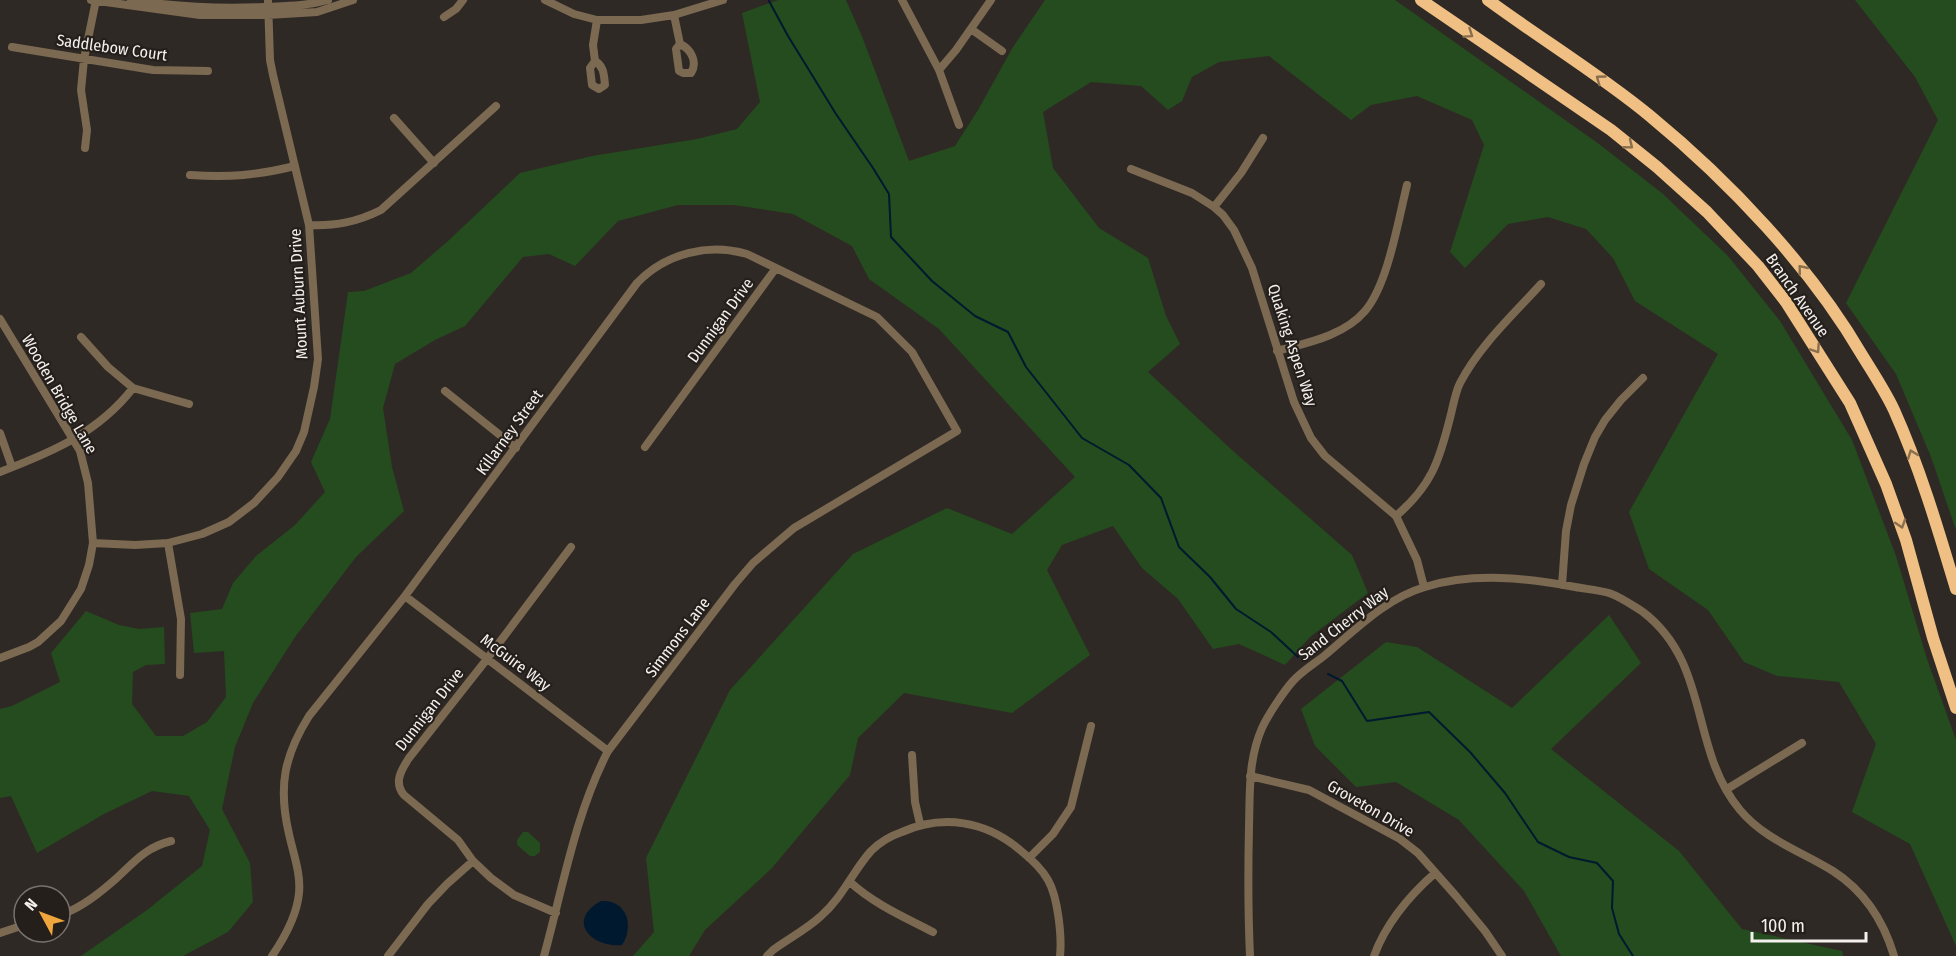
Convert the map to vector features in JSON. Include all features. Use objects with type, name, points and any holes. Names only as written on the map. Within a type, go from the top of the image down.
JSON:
[{"type":"highway","name":"Branch Avenue","points":[[1421,0],[1611,130],[1657,167],[1707,212],[1758,266],[1786,302],[1850,403],[1886,484],[1906,540],[1933,638],[1956,708]]},
{"type":"highway","name":"Branch Avenue","points":[[1488,0],[1595,75],[1671,134],[1753,213],[1807,275],[1855,342],[1893,408],[1929,498],[1956,590]]},
{"type":"street","points":[[91,0],[200,15],[268,7],[317,12],[353,0]]},
{"type":"street","points":[[85,148],[87,130],[81,90],[84,58],[96,0]]},
{"type":"street","points":[[131,0],[201,8],[308,5],[328,0]]},
{"type":"street","points":[[444,17],[456,9],[463,0]]},
{"type":"street","points":[[545,0],[574,14],[597,20],[641,20],[674,15],[723,0]]},
{"type":"street","points":[[902,0],[939,70],[959,124]]},
{"type":"street","points":[[939,70],[991,0]]},
{"type":"street","name":"Mount Auburn Drive","points":[[93,543],[135,545],[168,543],[202,534],[229,522],[254,503],[278,477],[296,452],[309,414],[318,359],[309,225],[273,75],[268,7]]},
{"type":"street","points":[[674,15],[680,44]]},
{"type":"street","points":[[595,61],[593,45],[597,20]]},
{"type":"street","points":[[971,29],[1002,51]]},
{"type":"street","name":"Saddlebow Court","points":[[12,47],[153,70],[208,71]]},
{"type":"street","points":[[309,225],[332,226],[347,223],[381,210],[496,106]]},
{"type":"street","points":[[394,118],[434,164]]},
{"type":"street","points":[[1214,207],[1241,173],[1263,138]]},
{"type":"street","points":[[190,175],[252,176],[295,166]]},
{"type":"street","name":"Quaking Aspen Way","points":[[1131,169],[1192,193],[1214,207],[1234,230],[1252,268],[1294,402],[1311,438],[1325,456],[1396,516],[1417,560],[1424,587]]},
{"type":"street","points":[[1277,351],[1332,333],[1364,312],[1374,297],[1385,270],[1407,185]]},
{"type":"street","name":"Killarney Street","points":[[272,956],[286,935],[299,895],[296,863],[284,803],[288,758],[300,731],[309,716],[405,596],[638,282],[651,270],[668,260],[690,253],[732,250],[747,254],[877,316],[912,352],[957,431]]},
{"type":"street","name":"Dunnigan Drive","points":[[645,447],[776,268]]},
{"type":"street","points":[[1396,516],[1413,501],[1431,478],[1442,452],[1459,385],[1482,350],[1541,284]]},
{"type":"street","name":"Wooden Bridge Lane","points":[[0,319],[80,451],[87,475],[93,543],[81,589],[61,621],[38,642],[0,658]]},
{"type":"street","points":[[81,337],[108,367],[133,388],[189,404]]},
{"type":"street","points":[[1562,585],[1566,531],[1571,504],[1584,464],[1605,420],[1643,378]]},
{"type":"street","points":[[0,472],[28,462],[74,440],[106,417],[133,388]]},
{"type":"street","points":[[445,392],[516,448]]},
{"type":"street","name":"Simmons Lane","points":[[544,956],[583,809],[608,751],[753,564],[794,528],[957,431]]},
{"type":"street","points":[[0,433],[12,467]]},
{"type":"street","points":[[168,543],[181,619],[180,675]]},
{"type":"street","name":"Dunnigan Drive","points":[[556,913],[514,895],[491,878],[473,861],[458,840],[404,795],[400,790],[399,782],[400,772],[410,758],[571,547]]},
{"type":"street","name":"Sand Cherry Way","points":[[1250,956],[1247,888],[1250,763],[1263,726],[1294,680],[1367,620],[1398,599],[1424,587],[1449,582],[1501,578],[1608,593],[1645,614],[1675,646],[1686,665],[1715,768],[1739,809],[1781,844],[1835,872],[1868,902],[1889,939],[1894,956]]},
{"type":"street","name":"McGuire Way","points":[[405,596],[608,751]]},
{"type":"street","points":[[1029,858],[1053,834],[1071,807],[1091,726]]},
{"type":"street","points":[[1727,789],[1803,743]]},
{"type":"street","points":[[912,755],[915,802],[920,824]]},
{"type":"street","name":"Groveton Drive","points":[[1250,776],[1309,790],[1383,828],[1410,846],[1485,931],[1502,956]]},
{"type":"street","points":[[767,956],[821,916],[850,882],[862,861],[874,849],[890,837],[920,824],[936,822],[970,824],[990,831],[1013,844],[1029,858],[1049,881],[1059,920],[1060,956]]},
{"type":"street","points":[[72,910],[99,892],[148,849],[171,841]]},
{"type":"street","points":[[388,956],[428,904],[473,861]]},
{"type":"street","points":[[1374,956],[1389,923],[1435,873]]},
{"type":"street","points":[[850,882],[886,908],[933,932]]},
{"type":"green space","points":[[778,0],[846,0],[909,161],[955,146],[1013,47],[1045,0],[1395,0],[1599,144],[1663,194],[1728,256],[1780,321],[1852,440],[1896,556],[1927,659],[1956,740],[1956,946],[1910,844],[1852,812],[1876,744],[1839,682],[1777,676],[1744,662],[1708,610],[1649,569],[1629,512],[1718,354],[1635,301],[1613,258],[1586,229],[1548,217],[1508,224],[1465,268],[1450,252],[1484,145],[1472,120],[1417,96],[1371,105],[1351,120],[1269,56],[1219,62],[1192,77],[1182,101],[1168,110],[1141,86],[1091,82],[1043,112],[1053,168],[1099,228],[1148,258],[1166,316],[1180,344],[1148,372],[1232,450],[1352,555],[1368,593],[1310,637],[1285,665],[1239,644],[1213,649],[1178,599],[1142,568],[1113,526],[1062,545],[1047,570],[1090,655],[1012,713],[904,693],[858,738],[850,775],[772,868],[705,930],[689,956],[633,956],[654,932],[646,858],[730,690],[853,554],[947,508],[1012,534],[1075,477],[939,329],[869,279],[852,246],[793,214],[734,205],[678,205],[618,221],[575,266],[549,254],[523,257],[465,326],[435,340],[395,364],[383,408],[392,467],[404,511],[356,557],[295,637],[253,703],[235,747],[222,809],[250,863],[253,902],[228,932],[183,956],[81,956],[147,910],[202,866],[210,830],[189,796],[152,791],[104,814],[37,853],[11,796],[0,798],[0,709],[12,706],[60,682],[51,653],[86,611],[119,625],[139,629],[164,627],[165,664],[146,665],[133,672],[132,704],[156,736],[183,736],[207,722],[226,697],[224,651],[194,653],[190,613],[222,609],[233,583],[256,556],[295,525],[325,492],[311,462],[330,419],[348,292],[364,291],[411,273],[520,173],[592,156],[697,139],[737,129],[760,102],[742,13]]},
{"type":"green space","points":[[1855,0],[1956,0],[1956,530],[1931,457],[1896,374],[1846,303],[1938,120],[1915,77]]},
{"type":"green space","points":[[1609,615],[1641,663],[1551,749],[1679,851],[1742,929],[1842,951],[1843,956],[1561,956],[1524,891],[1459,820],[1396,782],[1356,787],[1315,746],[1301,709],[1386,642],[1417,647],[1512,708]]},
{"type":"green space","points":[[523,832],[528,832],[540,843],[540,852],[535,856],[530,856],[517,845],[517,840]]},
{"type":"water","points":[[601,901],[617,904],[626,915],[628,929],[622,945],[601,942],[587,932],[584,925],[585,917],[590,909]]},
{"type":"waterway","points":[[769,1],[836,114],[889,194],[891,237],[932,281],[975,316],[1008,332],[1026,367],[1082,438],[1129,465],[1161,498],[1179,547],[1210,577],[1236,609],[1271,632],[1298,657]]},
{"type":"waterway","points":[[1328,674],[1342,681],[1367,721],[1429,712],[1470,752],[1505,793],[1538,842],[1569,857],[1597,863],[1613,881],[1612,908],[1619,934],[1633,956]]}]
